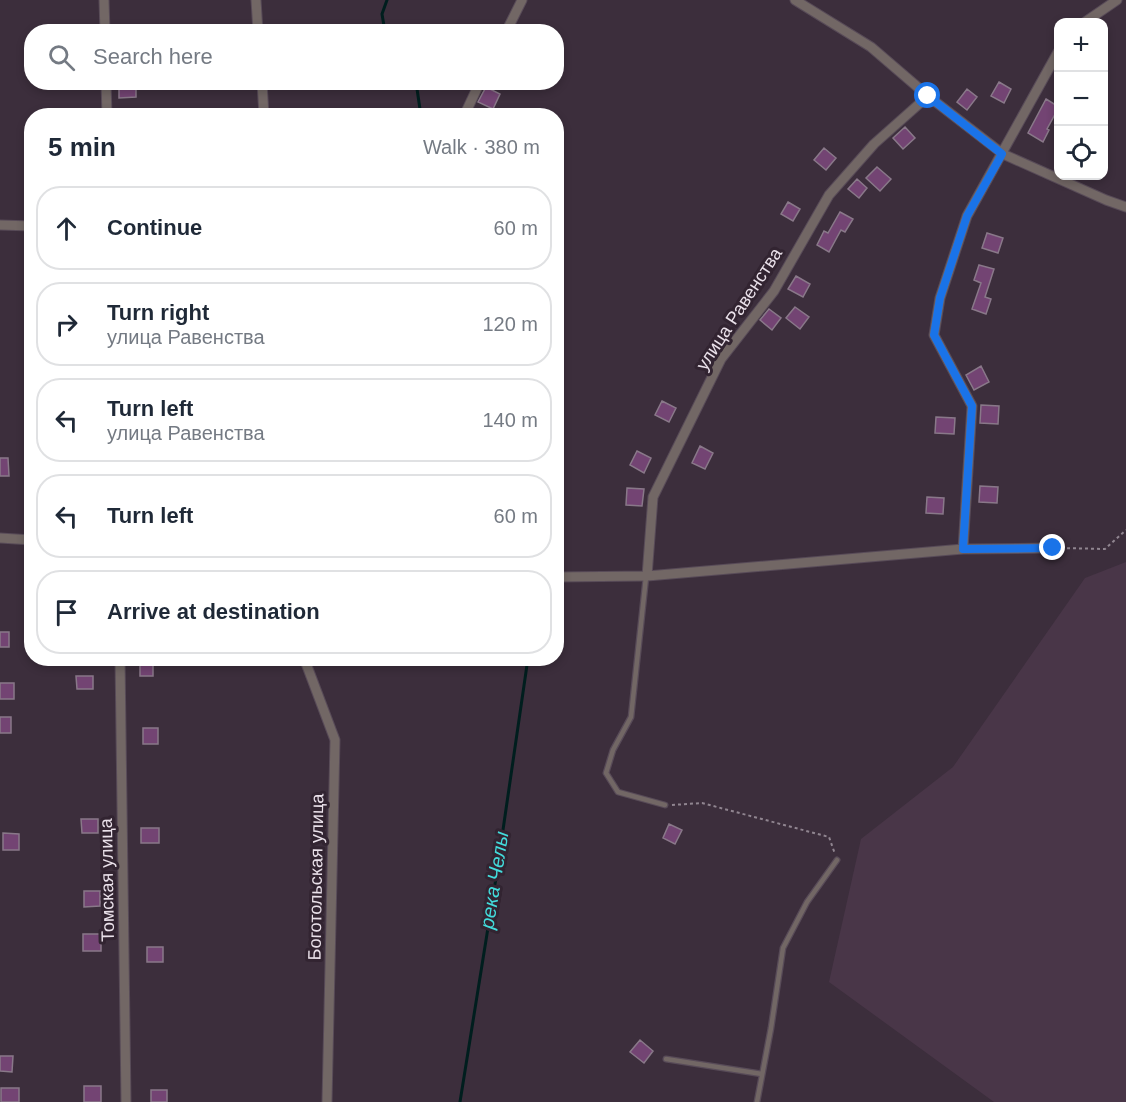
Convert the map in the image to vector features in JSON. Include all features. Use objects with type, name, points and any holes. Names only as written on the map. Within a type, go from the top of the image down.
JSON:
[{"type":"street","points":[[104,0],[105,24]]},
{"type":"street","points":[[256,0],[258,24]]},
{"type":"street","points":[[510,24],[522,0]]},
{"type":"street","points":[[795,0],[871,47],[928,96],[1002,154],[1126,207]]},
{"type":"street","points":[[1091,18],[1117,0]]},
{"type":"street","points":[[963,549],[972,406],[934,335],[940,298],[967,216],[1054,61]]},
{"type":"street","points":[[106,90],[107,108]]},
{"type":"street","points":[[262,90],[264,108]]},
{"type":"street","points":[[468,108],[476,90]]},
{"type":"street","name":"улица Равенства","points":[[647,576],[653,497],[721,359],[774,291],[829,195],[874,144],[928,96]]},
{"type":"street","points":[[0,225],[24,226]]},
{"type":"street","points":[[0,538],[24,540]]},
{"type":"street","points":[[564,578],[647,576],[963,549],[1053,548]]},
{"type":"street","name":"Томская улица","points":[[120,666],[126,1102]]},
{"type":"street","name":"Боготольская улица","points":[[307,666],[335,740],[327,1102]]},
{"type":"lane","points":[[647,576],[631,717],[613,750],[606,773],[618,792],[665,805]]},
{"type":"lane","points":[[757,1102],[783,948],[807,902],[837,860]]},
{"type":"lane","points":[[666,1059],[762,1074]]},
{"type":"path","points":[[1053,548],[1104,549],[1126,530]]},
{"type":"path","points":[[665,805],[702,803],[829,837],[837,860]]},
{"type":"shaded area","points":[[1126,562],[1126,1102],[994,1102],[829,982],[861,839],[953,767],[1085,578]]},
{"type":"building","points":[[999,82],[1011,89],[1004,103],[991,96]]},
{"type":"building","points":[[967,89],[977,97],[967,110],[957,102]]},
{"type":"building","points":[[119,90],[136,90],[136,97],[119,98]]},
{"type":"building","points":[[484,90],[492,90],[500,94],[493,108],[478,102]]},
{"type":"building","points":[[1046,99],[1054,104],[1054,116],[1043,142],[1028,133]]},
{"type":"building","points":[[905,127],[915,138],[903,149],[893,138]]},
{"type":"building","points":[[824,148],[836,158],[826,170],[814,160]]},
{"type":"building","points":[[877,167],[891,179],[880,191],[866,178]]},
{"type":"building","points":[[857,179],[867,188],[859,198],[848,189]]},
{"type":"building","points":[[788,202],[800,209],[793,221],[781,214]]},
{"type":"building","points":[[840,212],[853,219],[845,232],[841,230],[829,252],[817,245],[824,231],[828,233]]},
{"type":"building","points":[[987,233],[1003,238],[998,253],[982,248]]},
{"type":"building","points":[[979,265],[994,269],[985,297],[991,299],[986,314],[972,309],[981,283],[974,280]]},
{"type":"building","points":[[796,276],[810,284],[803,297],[788,289]]},
{"type":"building","points":[[795,307],[809,317],[800,329],[786,318]]},
{"type":"building","points":[[769,309],[781,318],[772,330],[760,320]]},
{"type":"building","points":[[981,366],[989,382],[974,390],[966,375]]},
{"type":"building","points":[[662,401],[676,408],[669,422],[655,415]]},
{"type":"building","points":[[981,405],[999,406],[998,424],[980,423]]},
{"type":"building","points":[[936,417],[955,418],[954,434],[935,433]]},
{"type":"building","points":[[700,446],[713,453],[705,469],[692,463]]},
{"type":"building","points":[[637,451],[651,458],[644,473],[630,465]]},
{"type":"building","points":[[0,458],[8,458],[9,476],[0,476]]},
{"type":"building","points":[[980,486],[998,487],[997,503],[979,502]]},
{"type":"building","points":[[627,488],[644,489],[642,506],[626,505]]},
{"type":"building","points":[[927,497],[944,498],[943,514],[926,513]]},
{"type":"building","points":[[0,632],[9,632],[9,647],[0,647]]},
{"type":"building","points":[[140,666],[153,666],[153,676],[140,676]]},
{"type":"building","points":[[76,676],[93,676],[93,689],[77,689]]},
{"type":"building","points":[[0,683],[14,683],[14,699],[0,699]]},
{"type":"building","points":[[0,717],[11,717],[11,733],[0,733]]},
{"type":"building","points":[[143,728],[158,728],[158,744],[143,744]]},
{"type":"building","points":[[81,819],[98,819],[98,833],[82,833]]},
{"type":"building","points":[[669,824],[682,830],[675,844],[663,838]]},
{"type":"building","points":[[141,828],[159,828],[159,843],[141,843]]},
{"type":"building","points":[[3,833],[19,834],[19,850],[3,850]]},
{"type":"building","points":[[84,891],[100,891],[100,906],[84,907]]},
{"type":"building","points":[[83,934],[101,934],[101,951],[83,951]]},
{"type":"building","points":[[147,947],[163,947],[163,962],[147,962]]},
{"type":"building","points":[[640,1040],[653,1051],[644,1063],[630,1052]]},
{"type":"building","points":[[0,1056],[13,1056],[12,1072],[0,1071]]},
{"type":"building","points":[[84,1086],[101,1086],[101,1102],[84,1102]]},
{"type":"building","points":[[1,1088],[19,1088],[19,1102],[1,1102]]},
{"type":"building","points":[[151,1090],[167,1090],[167,1102],[151,1102]]},
{"type":"waterway","name":"река Челы","points":[[384,24],[382,14],[387,0]]},
{"type":"waterway","name":"река Челы","points":[[417,90],[420,108]]},
{"type":"waterway","name":"река Челы","points":[[460,1102],[527,666]]},
{"type":"route","points":[[928,96],[1002,154],[967,216],[940,298],[934,335],[972,406],[963,549],[1053,548]]}]
